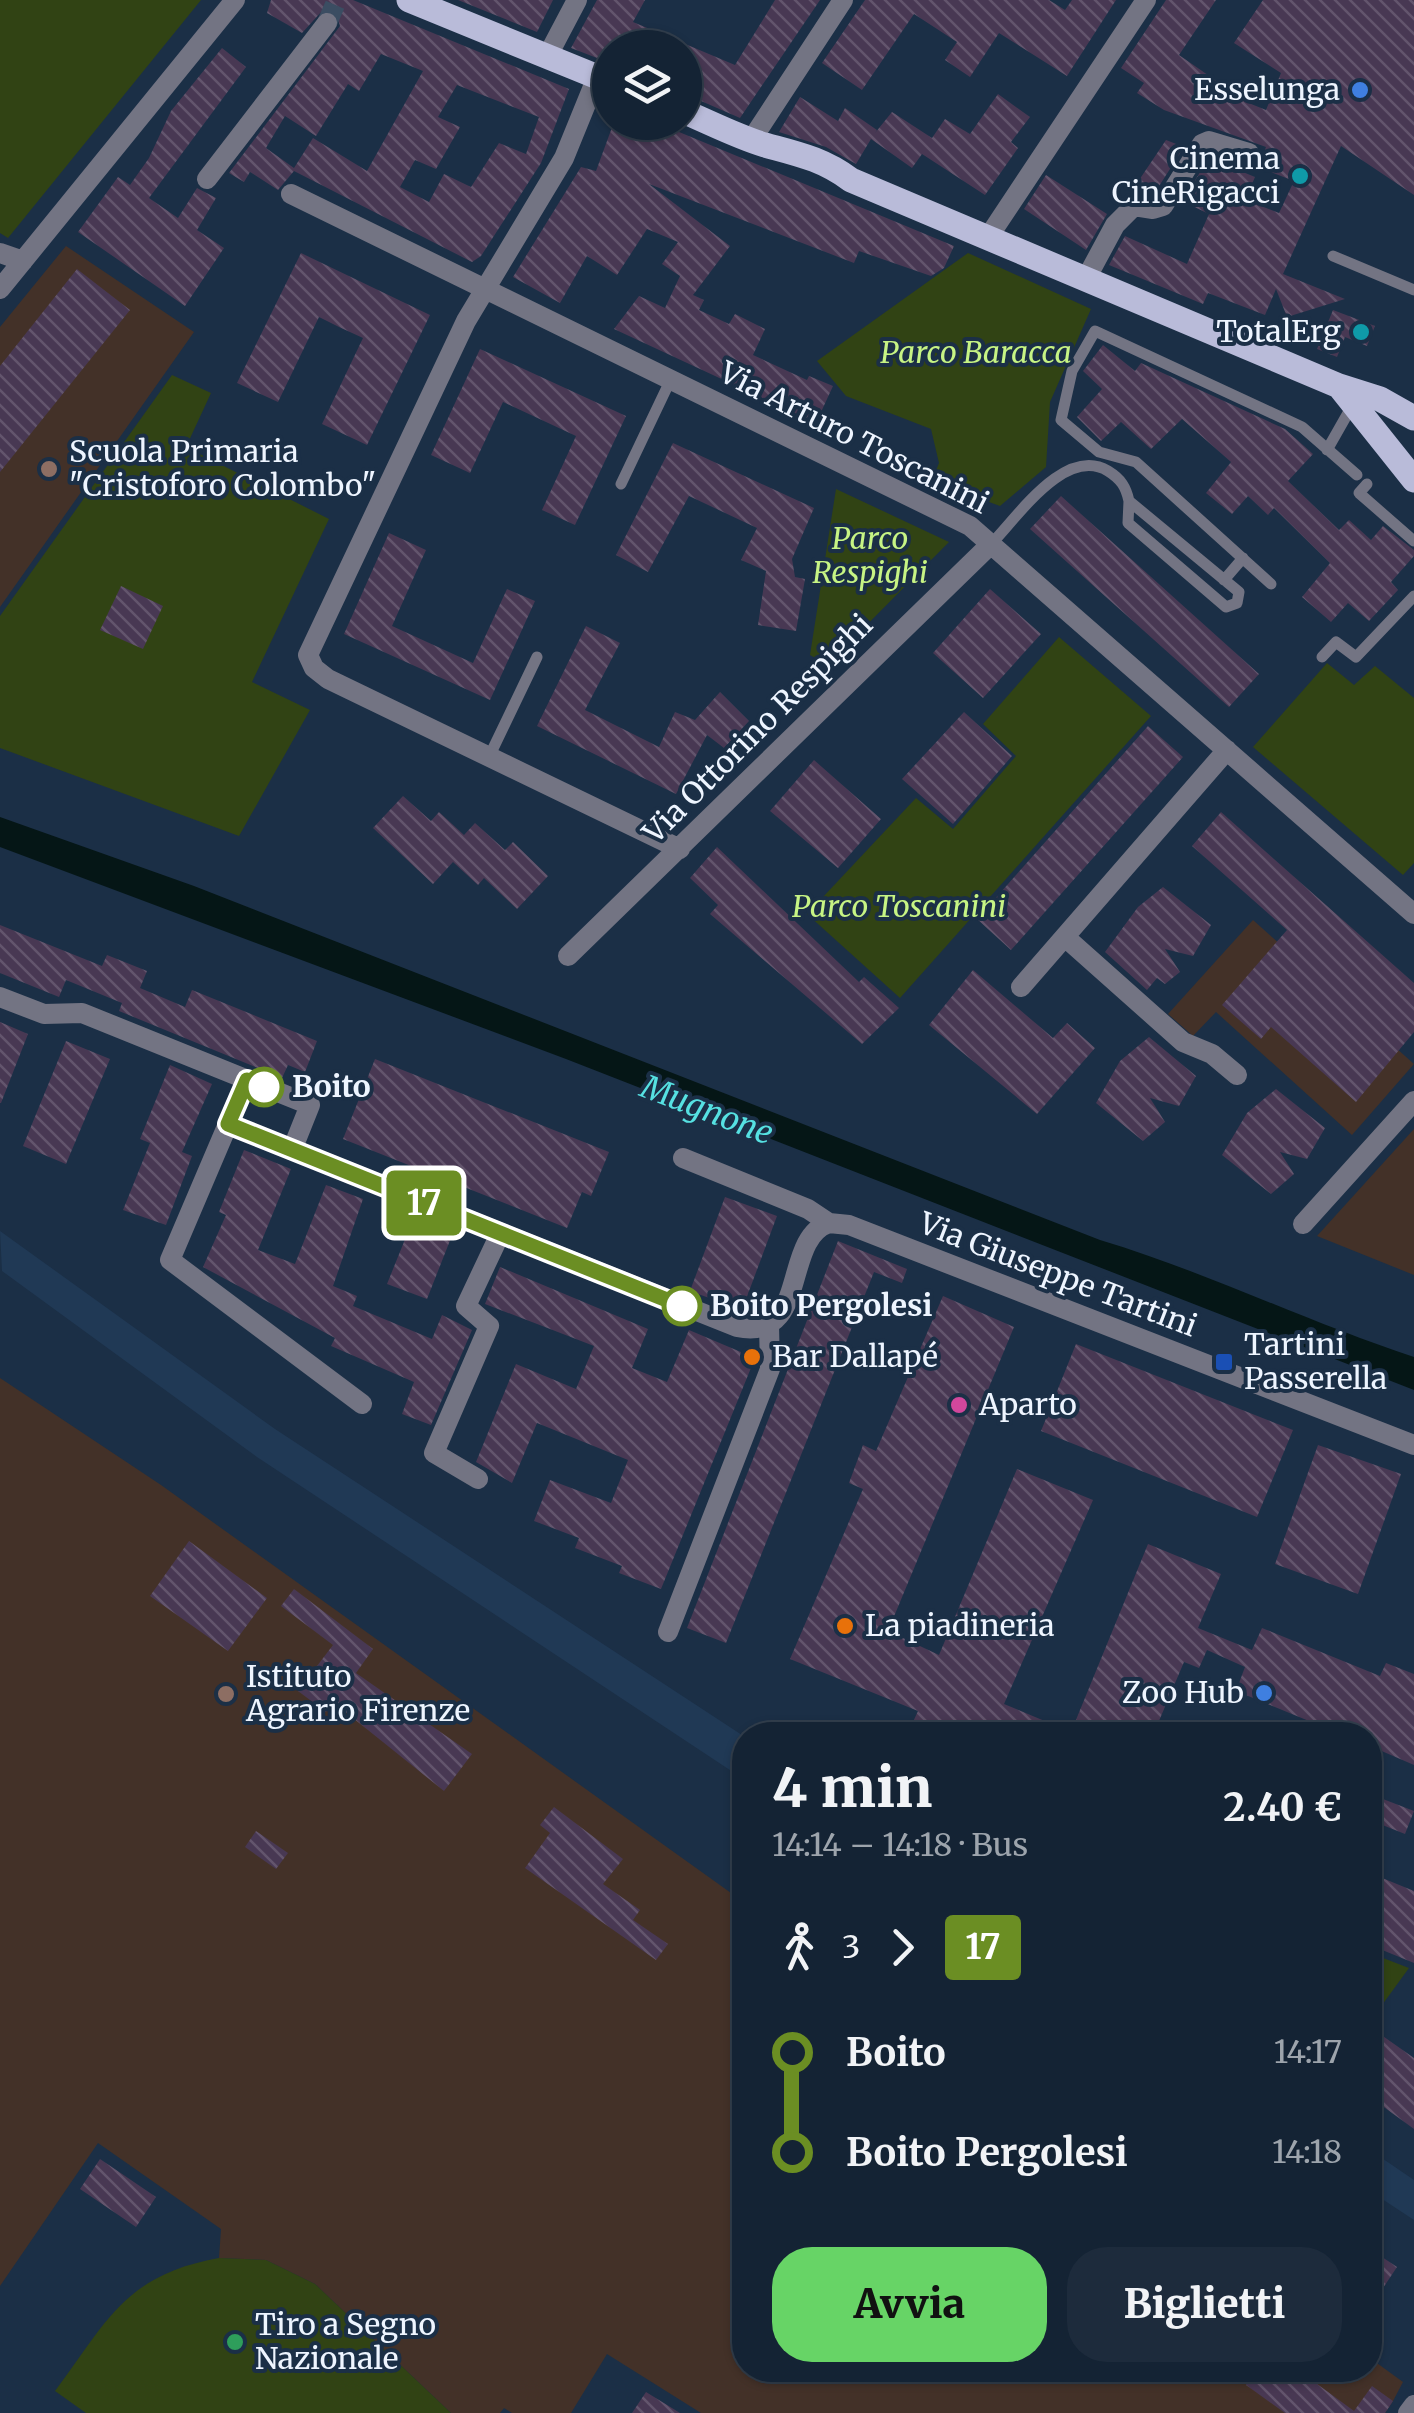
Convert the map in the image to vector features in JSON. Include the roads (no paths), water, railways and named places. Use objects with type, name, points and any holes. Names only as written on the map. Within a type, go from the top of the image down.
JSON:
[{"type":"main road","points":[[414,1],[592,75]]},
{"type":"main road","points":[[702,119],[831,164],[851,180],[1087,277],[1347,394],[1388,423],[1402,422],[1413,415]]},
{"type":"main road","points":[[1347,394],[1381,444],[1414,480]]},
{"type":"street","points":[[0,289],[235,0]]},
{"type":"street","points":[[547,56],[577,0]]},
{"type":"street","points":[[759,142],[843,0]]},
{"type":"street","points":[[988,236],[1146,0]]},
{"type":"street","points":[[207,179],[327,23]]},
{"type":"street","points":[[592,103],[564,158],[484,288],[308,655],[320,674],[680,849]]},
{"type":"street","points":[[1087,277],[1122,215],[1134,206],[1163,206],[1202,144],[1209,141],[1249,154]]},
{"type":"street","name":"Via Arturo Toscanini","points":[[290,194],[957,518],[1414,914]]},
{"type":"street","points":[[0,253],[23,262]]},
{"type":"street","name":"Via Ottorino Respighi","points":[[568,956],[991,544]]},
{"type":"street","points":[[1021,987],[1227,750]]},
{"type":"street","points":[[1065,936],[1182,1042],[1212,1054],[1237,1075]]},
{"type":"street","points":[[0,997],[44,1014],[82,1013],[310,1105],[292,1150]]},
{"type":"street","points":[[247,1080],[170,1260],[362,1404]]},
{"type":"street","points":[[1303,1224],[1414,1101]]},
{"type":"street","points":[[228,1124],[737,1327],[769,1325],[781,1314],[813,1232],[830,1223]]},
{"type":"street","name":"Via Giuseppe Tartini","points":[[684,1158],[808,1209],[830,1223],[849,1225],[1414,1445]]},
{"type":"street","points":[[478,1478],[434,1453],[489,1326],[466,1306],[500,1234]]},
{"type":"street","points":[[668,1632],[770,1368],[769,1325]]},
{"type":"lane","points":[[1334,256],[1414,290]]},
{"type":"lane","points":[[1271,584],[1136,462],[1099,452],[1061,420],[1072,371],[1095,331],[1302,427],[1362,480],[1360,493],[1414,541]]},
{"type":"lane","points":[[621,484],[672,379]]},
{"type":"lane","points":[[1327,450],[1347,394]]},
{"type":"lane","points":[[1104,468],[1108,453]]},
{"type":"lane","points":[[991,544],[1061,474],[1082,465],[1104,468],[1126,486],[1130,502],[1128,522],[1226,607],[1232,606],[1239,592],[1130,502]]},
{"type":"lane","points":[[1224,580],[1243,558]]},
{"type":"lane","points":[[1322,658],[1336,642],[1356,657],[1414,596]]},
{"type":"lane","points":[[490,757],[537,657]]},
{"type":"water","name":"Mugnone","points":[[0,817],[194,886],[1100,1240],[1414,1357],[1414,1390],[566,1059],[0,847]]},
{"type":"tunnel","points":[[327,23],[337,0]]},
{"type":"place","name":"Esselunga","points":[[1360,90]]},
{"type":"place","name":"Cinema CineRigacci","points":[[1300,176]]},
{"type":"place","name":"TotalErg","points":[[1361,332]]},
{"type":"place","name":"Scuola Primaria \"Cristoforo Colombo\"","points":[[49,469]]},
{"type":"place","name":"Boito","points":[[264,1087]]},
{"type":"place","name":"Boito Pergolesi","points":[[682,1306]]},
{"type":"place","name":"Bar Dallapé","points":[[752,1357]]},
{"type":"place","name":"Tartini Passerella","points":[[1224,1362]]},
{"type":"place","name":"Aparto","points":[[959,1405]]},
{"type":"place","name":"La piadineria","points":[[845,1626]]},
{"type":"place","name":"Zoo Hub","points":[[1264,1693]]},
{"type":"place","name":"Istituto Agrario Firenze","points":[[226,1694]]},
{"type":"place","name":"Tiro a Segno Nazionale","points":[[235,2342]]},
{"type":"park label","name":"Parco Baracca","points":[[976,353]]},
{"type":"park label","name":"Parco Respighi","points":[[870,556]]},
{"type":"park label","name":"Parco Toscanini","points":[[899,907]]}]
